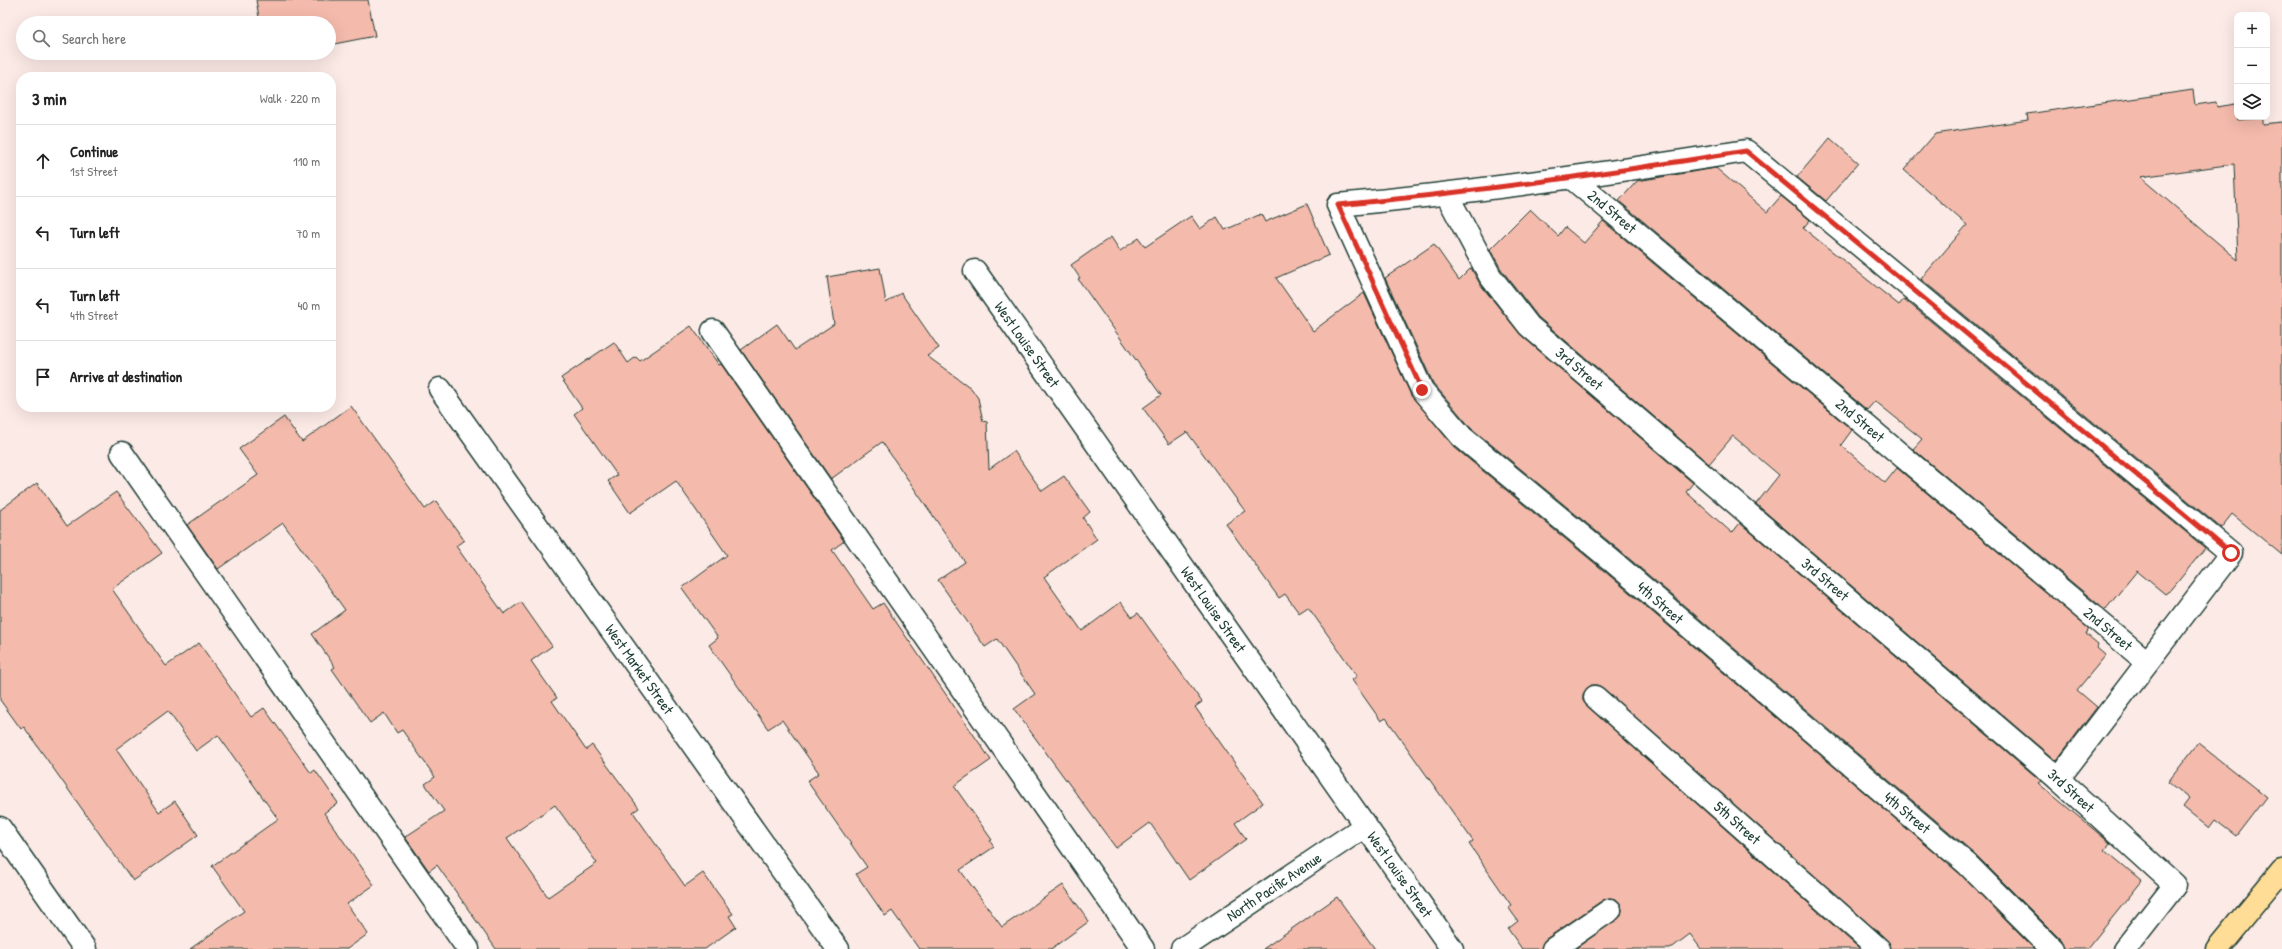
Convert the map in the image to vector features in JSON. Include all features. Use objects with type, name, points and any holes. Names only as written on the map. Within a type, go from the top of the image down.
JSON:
[{"type":"main road","points":[[2217,949],[2282,870]]},
{"type":"street","points":[[1447,195],[1573,179],[1746,151],[2231,553],[2058,779]]},
{"type":"street","name":"2nd Street","points":[[1573,179],[2148,662]]},
{"type":"street","name":"4th Street","points":[[1447,195],[1338,205],[1422,390],[1462,437],[1611,560],[1967,864],[2052,949]]},
{"type":"street","name":"3rd Street","points":[[1447,195],[1490,276],[1529,326],[2058,779],[2175,885],[2125,949]]},
{"type":"street","name":"West Louise Street","points":[[975,271],[1452,949]]},
{"type":"street","points":[[714,331],[1143,949]]},
{"type":"street","name":"West Market Street","points":[[440,390],[838,949]]},
{"type":"street","points":[[122,453],[468,949]]},
{"type":"street","name":"5th Street","points":[[1595,697],[1879,949]]},
{"type":"street","name":"North Pacific Avenue","points":[[1182,949],[1365,826]]},
{"type":"street","points":[[0,828],[84,949]]},
{"type":"street","points":[[1553,949],[1610,910]]},
{"type":"building","points":[[256,0],[368,0],[375,36],[336,44],[336,16],[259,16]]},
{"type":"building","points":[[2193,90],[2195,105],[2216,102],[2217,107],[2234,104],[2234,120],[2263,120],[2263,124],[2282,122],[2282,555],[2232,514],[2221,528],[1921,279],[1967,225],[1904,170],[1935,134],[2028,120],[2027,114]],"holes":[[[2234,164],[2238,260],[2140,177]]]},
{"type":"building","points":[[1830,138],[1858,163],[1826,201],[1797,177]]},
{"type":"building","points":[[1716,168],[1767,212],[1781,196],[1810,220],[1803,228],[1899,305],[1904,299],[2205,548],[2172,589],[2165,594],[2137,571],[2105,610],[1913,449],[1922,439],[1875,401],[1867,410],[1619,201],[1637,181]]},
{"type":"building","points":[[1307,204],[1329,255],[1276,278],[1313,331],[1364,293],[1411,395],[1454,447],[1603,570],[1959,873],[2034,949],[1891,949],[1887,940],[1603,688],[1597,685],[1591,685],[1583,694],[1583,701],[1587,706],[1860,949],[1701,949],[1690,934],[1670,949],[1575,949],[1621,916],[1622,909],[1620,903],[1616,899],[1609,898],[1603,900],[1546,939],[1541,949],[1522,949],[1508,929],[1518,921],[1508,907],[1511,905],[1469,844],[1473,841],[1386,718],[1381,721],[1352,680],[1357,676],[1308,607],[1299,613],[1285,594],[1279,598],[1226,524],[1245,511],[1187,432],[1169,444],[1143,408],[1161,395],[1078,279],[1080,278],[1071,265],[1111,237],[1120,251],[1139,238],[1145,247],[1191,216],[1200,229],[1217,217],[1225,230],[1261,214],[1265,222]]},
{"type":"building","points":[[1530,209],[1558,236],[1565,227],[1584,243],[1603,221],[1852,430],[1841,445],[1885,483],[1897,468],[2089,629],[2086,634],[2098,644],[2097,647],[2106,655],[2077,690],[2097,707],[2056,761],[1756,504],[1779,475],[1733,436],[1709,464],[1538,317],[1501,269],[1490,249]]},
{"type":"building","points":[[1434,244],[1459,280],[1471,268],[1480,284],[1521,335],[1693,483],[1686,492],[1732,533],[1740,523],[2041,781],[2038,783],[2110,843],[2105,850],[2142,881],[2087,949],[2064,949],[2061,940],[1975,854],[1619,550],[1471,428],[1433,383],[1385,278]]},
{"type":"building","points":[[880,268],[886,303],[901,293],[939,348],[927,356],[971,388],[978,398],[983,421],[987,422],[989,469],[1014,451],[1042,491],[1064,476],[1090,512],[1083,518],[1097,539],[1044,577],[1082,631],[1121,602],[1132,617],[1138,613],[1202,702],[1195,707],[1263,803],[1235,823],[1246,839],[1189,880],[1150,823],[1116,848],[1014,709],[1035,694],[997,639],[985,647],[938,580],[965,562],[882,442],[831,479],[741,350],[777,324],[795,350],[834,324],[827,277]]},
{"type":"building","points":[[691,326],[719,365],[721,364],[844,541],[832,550],[873,609],[883,603],[991,760],[954,786],[992,840],[990,841],[994,847],[960,870],[1002,927],[1063,885],[1087,918],[1088,922],[1051,949],[919,949],[892,911],[885,916],[856,874],[867,867],[807,781],[819,773],[782,720],[768,729],[709,645],[718,638],[682,588],[727,555],[676,481],[630,513],[608,481],[617,475],[574,414],[582,408],[561,378],[614,342],[628,363],[636,357],[640,361]]},
{"type":"building","points":[[351,406],[425,509],[436,501],[464,540],[456,546],[504,614],[521,602],[552,646],[531,661],[557,698],[552,701],[586,750],[592,745],[639,808],[633,812],[685,886],[703,873],[733,914],[729,916],[736,927],[705,949],[496,949],[437,865],[429,871],[405,837],[444,811],[425,784],[435,777],[402,730],[397,733],[384,713],[370,723],[332,669],[335,667],[312,634],[345,610],[283,523],[218,569],[187,525],[258,475],[239,449],[284,417],[302,442]],"holes":[[[555,805],[597,863],[548,897],[507,838]]]},
{"type":"building","points":[[37,483],[67,526],[116,492],[162,553],[112,589],[166,666],[199,643],[251,717],[264,708],[311,773],[315,770],[338,803],[324,813],[374,885],[347,904],[368,934],[347,949],[190,949],[244,911],[212,866],[278,819],[218,735],[196,751],[168,711],[116,749],[159,812],[175,801],[198,835],[133,881],[24,727],[21,729],[0,700],[0,510]]},
{"type":"building","points":[[2198,743],[2266,797],[2236,836],[2215,820],[2209,828],[2183,807],[2189,799],[2168,782]]},
{"type":"building","points":[[1337,897],[1375,949],[1263,949]]},
{"type":"route","points":[[1422,390],[1338,205],[1447,195],[1573,179],[1746,151],[2231,553]]}]
